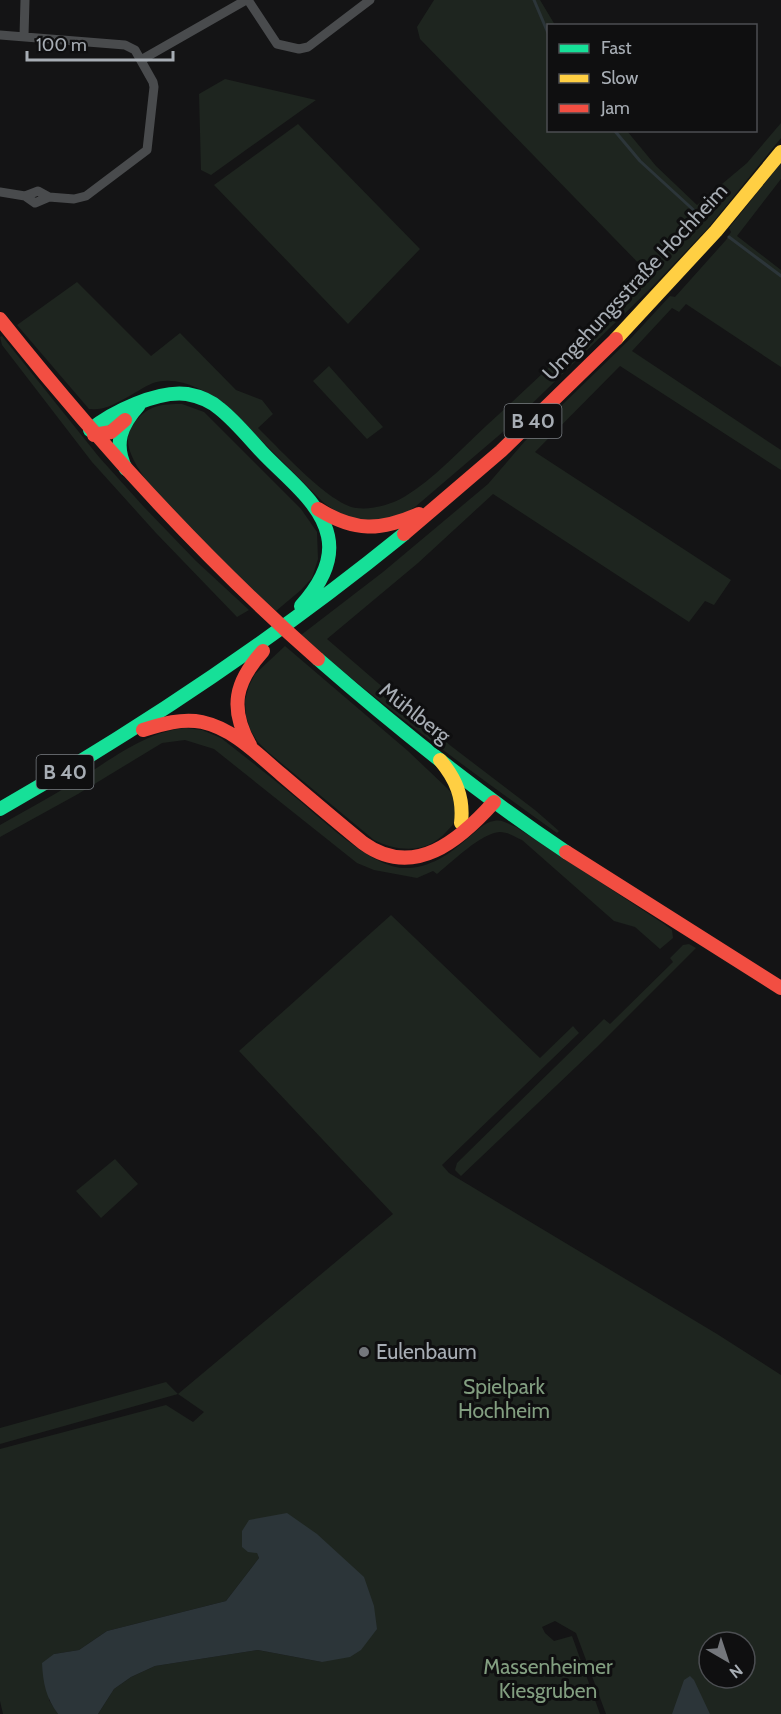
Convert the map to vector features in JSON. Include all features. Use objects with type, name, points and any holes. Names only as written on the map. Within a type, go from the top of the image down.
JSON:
[{"type":"main road","name":"Umgehungsstraße Hochheim","points":[[294,620],[441,503],[540,414],[621,334],[701,247],[781,152]]},
{"type":"main road","name":"Mühlberg","points":[[0,319],[92,432],[181,530],[312,655],[381,714],[494,802],[574,858],[781,988]]},
{"type":"main road","points":[[92,432],[107,418],[162,394],[179,393],[196,396],[212,403],[225,414],[311,504],[321,518],[327,533],[329,548],[327,567],[319,587],[275,635]]},
{"type":"main road","points":[[92,432],[111,432],[142,402]]},
{"type":"main road","points":[[126,469],[120,457],[118,443],[128,417]]},
{"type":"main road","points":[[311,504],[342,522],[364,528],[375,528],[398,524],[441,503]]},
{"type":"main road","points":[[257,754],[246,740],[239,723],[237,705],[239,687],[251,663],[294,620]]},
{"type":"main road","name":"B 40","points":[[0,809],[128,734],[294,620]]},
{"type":"main road","points":[[128,734],[186,720],[201,722],[228,732],[367,846],[382,854],[398,858],[416,858],[435,852],[481,817],[494,802]]},
{"type":"main road","points":[[440,760],[453,777],[462,796],[464,810],[461,823]]},
{"type":"main road","points":[[451,840],[471,809],[494,802]]},
{"type":"street","points":[[24,36],[25,0]]},
{"type":"street","points":[[141,60],[247,0],[277,44],[298,49],[308,47],[370,0]]},
{"type":"street","points":[[0,35],[119,44],[131,47],[141,60],[154,87],[147,150],[86,196],[74,199],[49,197],[35,203],[24,196],[0,192]]},
{"type":"green space","points":[[434,0],[540,0],[554,24],[547,24],[547,132],[628,132],[656,166],[697,205],[747,163],[781,123],[781,138],[708,228],[653,286],[504,431],[415,507],[403,514],[380,521],[369,521],[346,516],[335,510],[324,503],[224,403],[190,385],[172,381],[153,383],[111,406],[89,409],[17,325],[77,282],[151,356],[180,333],[236,390],[262,400],[273,414],[258,428],[332,497],[356,508],[381,506],[404,497],[436,473],[642,279],[651,276],[420,39],[417,27]]},
{"type":"green space","points":[[225,79],[316,100],[211,175],[201,170],[199,94]]},
{"type":"green space","points":[[298,124],[420,249],[348,324],[214,185]]},
{"type":"green space","points":[[781,163],[781,179],[737,236],[781,270],[781,367],[686,304],[679,312],[672,308],[632,351],[781,450],[781,470],[620,366],[535,452],[731,580],[714,605],[705,601],[689,622],[493,494],[418,563],[327,639],[451,746],[535,810],[559,831],[557,833],[394,713],[301,635],[383,572],[488,484],[525,441],[632,337],[670,296],[675,297],[726,240],[731,232],[729,228]]},
{"type":"green space","points":[[2,336],[99,457],[144,507],[196,561],[249,610],[237,617],[156,533],[92,462],[2,345],[0,337]]},
{"type":"green space","points":[[329,366],[383,427],[367,439],[313,381]]},
{"type":"green space","points":[[182,404],[204,412],[301,509],[317,532],[318,559],[312,578],[276,611],[190,530],[147,481],[133,459],[128,436],[136,420],[155,407]]},
{"type":"green space","points":[[285,646],[408,751],[458,801],[454,823],[439,838],[431,844],[412,849],[393,847],[374,840],[257,741],[246,716],[245,700],[249,686],[255,674]]},
{"type":"green space","points":[[186,728],[202,730],[221,738],[343,838],[389,865],[412,868],[438,860],[487,823],[502,821],[516,827],[664,924],[672,930],[673,938],[660,949],[635,927],[614,921],[522,840],[506,833],[500,832],[484,837],[437,874],[433,871],[417,878],[374,870],[357,863],[214,749],[185,740],[162,743],[78,794],[0,837],[0,825],[64,789],[127,749],[156,735]]},
{"type":"green space","points":[[391,915],[540,1058],[573,1026],[579,1033],[442,1165],[449,1173],[781,1375],[781,1714],[606,1714],[576,1633],[555,1621],[542,1627],[554,1641],[572,1636],[600,1714],[98,1714],[114,1689],[131,1677],[155,1666],[258,1650],[322,1662],[257,1552],[259,1558],[226,1601],[107,1631],[79,1650],[54,1654],[49,1700],[58,1714],[3,1714],[0,1701],[0,1449],[166,1405],[193,1422],[204,1412],[178,1394],[393,1214],[239,1051]]},
{"type":"green space","points":[[689,944],[696,948],[597,1047],[461,1176],[455,1170],[457,1163],[604,1019],[610,1024],[673,962],[670,958],[683,945]]},
{"type":"green space","points":[[115,1159],[138,1184],[101,1218],[76,1191]]},
{"type":"green space","points":[[166,1382],[178,1394],[0,1444],[0,1428]]},
{"type":"shaded area","points":[[287,1513],[317,1534],[364,1577],[374,1606],[377,1629],[361,1650],[350,1657],[322,1662],[258,1650],[155,1666],[131,1677],[114,1689],[98,1714],[58,1714],[46,1690],[42,1663],[54,1654],[79,1650],[107,1631],[226,1601],[259,1558],[257,1553],[248,1552],[242,1547],[242,1531],[249,1520]]},
{"type":"shaded area","points":[[690,1676],[694,1680],[710,1714],[672,1714],[684,1680]]},
{"type":"waterway","points":[[534,0],[547,31]]},
{"type":"waterway","points":[[616,132],[640,161],[699,215]]},
{"type":"waterway","points":[[729,237],[781,276]]},
{"type":"traffic: fast","points":[[90,430],[110,416],[163,395],[187,394],[209,401],[220,409],[310,501],[324,524],[329,546],[327,565],[319,583],[301,606]]},
{"type":"traffic: fast","points":[[126,469],[120,451],[121,435],[139,405]]},
{"type":"traffic: fast","points":[[0,809],[105,746],[208,680],[307,609],[404,534]]},
{"type":"traffic: fast","points":[[318,659],[439,760],[566,852]]},
{"type":"traffic: slow","points":[[616,339],[716,231],[781,152]]},
{"type":"traffic: slow","points":[[440,760],[458,789],[461,823]]},
{"type":"traffic: jam","points":[[0,319],[74,409],[152,496],[233,580],[318,659]]},
{"type":"traffic: jam","points":[[404,534],[501,451],[616,339]]},
{"type":"traffic: jam","points":[[94,435],[111,432],[125,420]]},
{"type":"traffic: jam","points":[[318,509],[344,522],[368,526],[392,524],[419,514]]},
{"type":"traffic: jam","points":[[250,745],[239,719],[238,696],[246,674],[263,651]]},
{"type":"traffic: jam","points":[[143,730],[180,721],[202,722],[225,730],[255,751],[363,843],[382,853],[400,858],[435,851],[466,830],[494,802]]},
{"type":"traffic: jam","points":[[566,852],[781,988]]},
{"type":"place","name":"Eulenbaum","points":[[364,1352]]},
{"type":"park label","name":"Spielpark Hochheim","points":[[504,1399]]},
{"type":"park label","name":"Massenheimer Kiesgruben","points":[[548,1679]]}]
